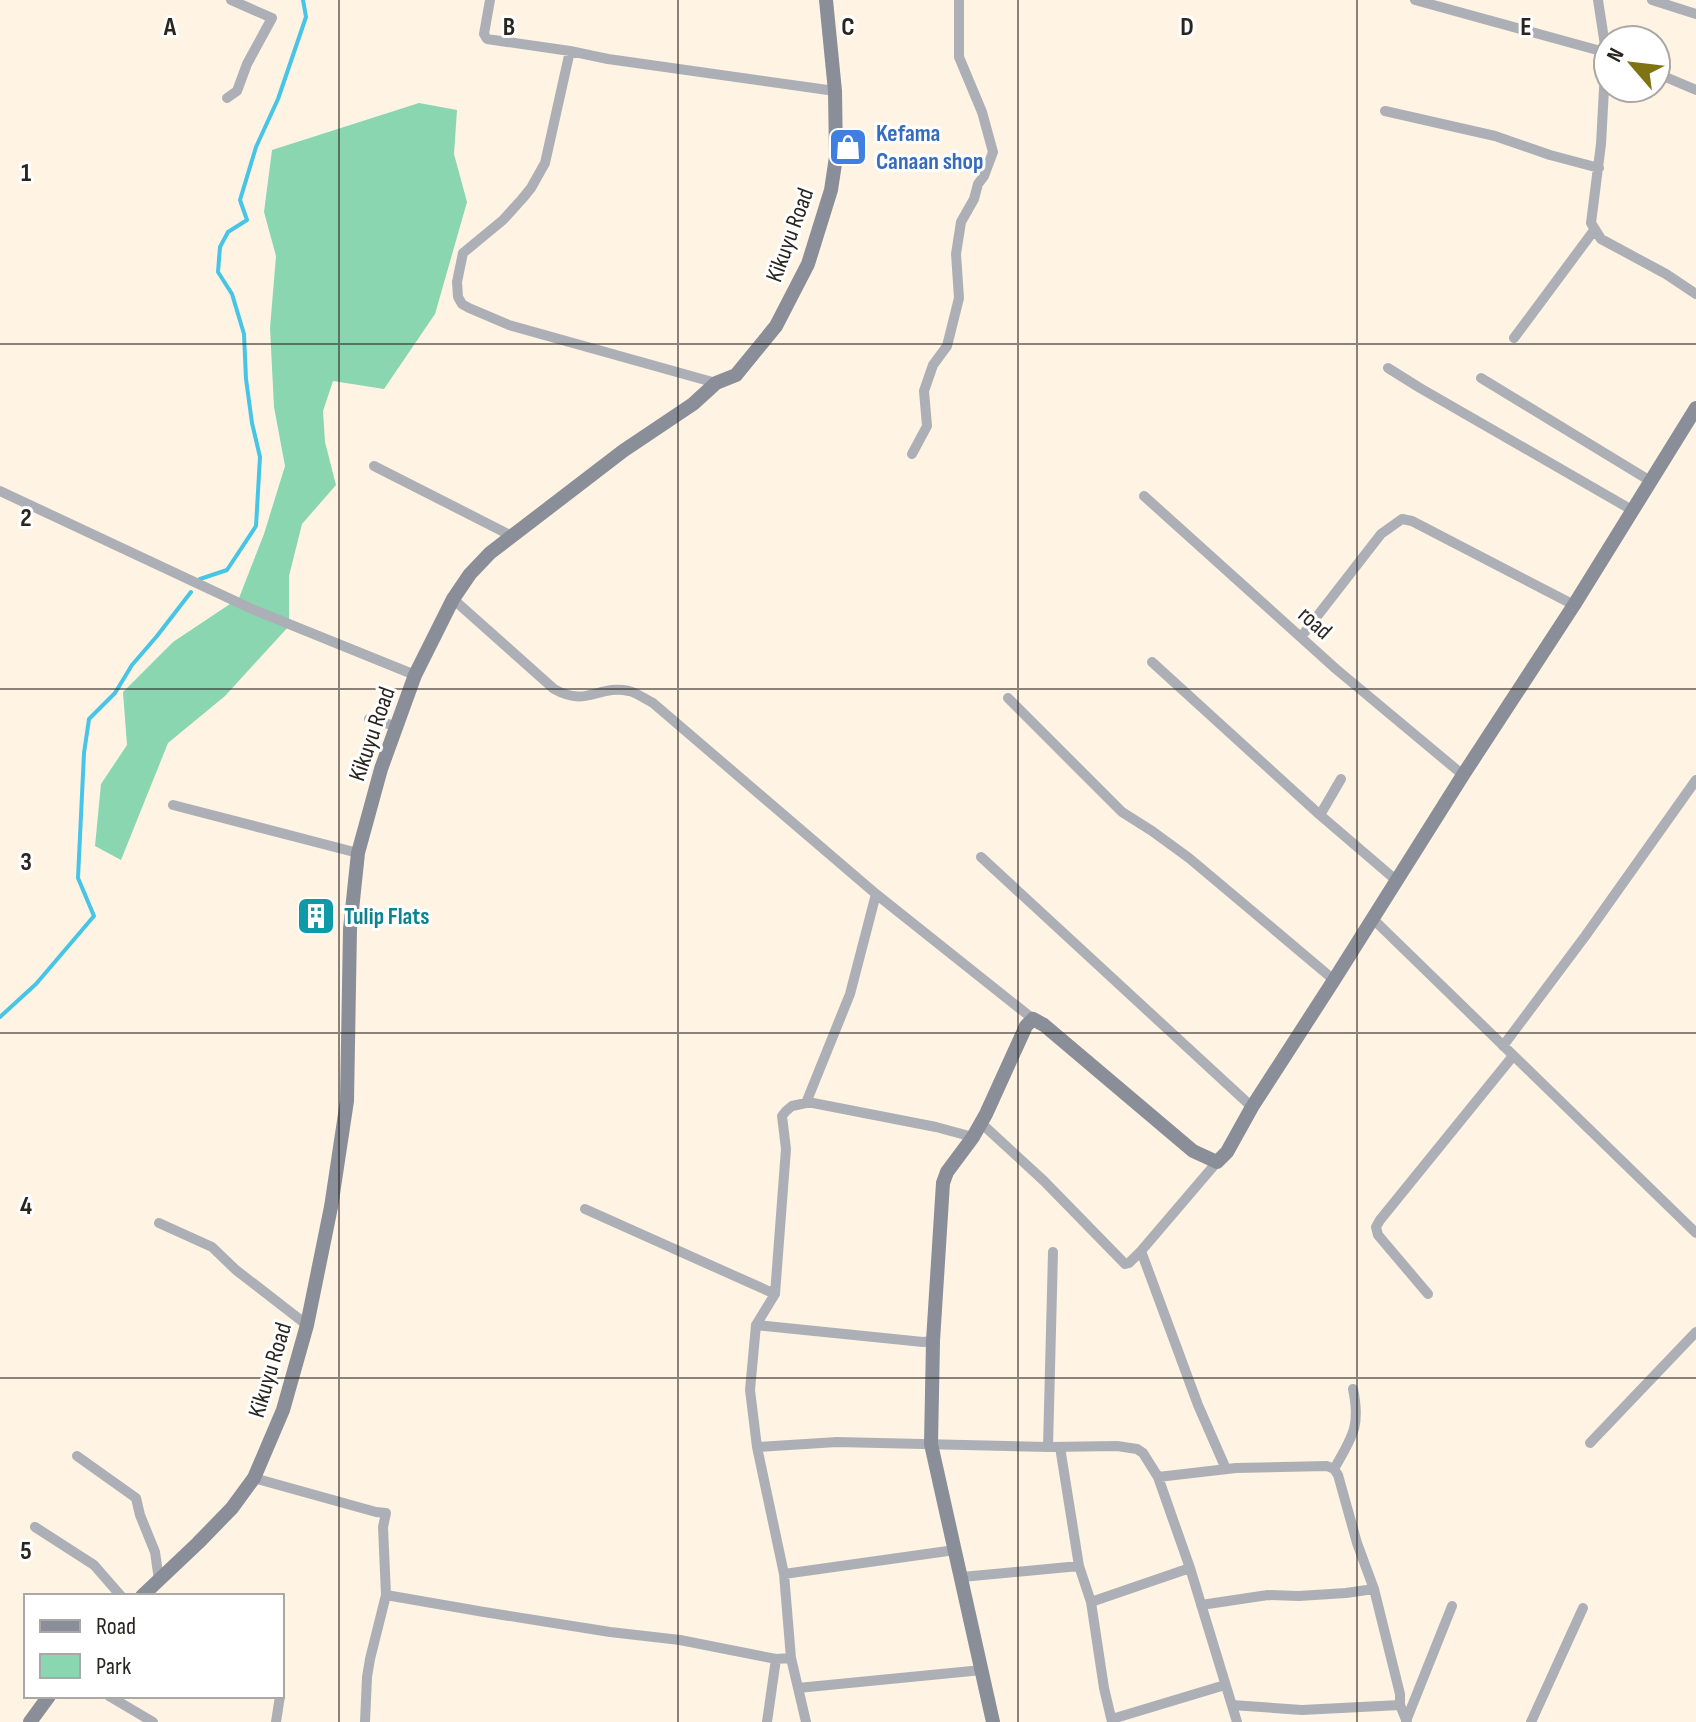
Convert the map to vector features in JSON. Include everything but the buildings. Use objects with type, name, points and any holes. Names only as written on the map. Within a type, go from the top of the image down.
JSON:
[{"type":"main road","name":"Kikuyu Road","points":[[144,1594],[232,1508],[254,1478],[283,1410],[307,1325],[331,1207],[347,1101],[350,929],[358,853],[381,769],[415,675],[453,599],[470,574],[490,553],[623,451],[693,404],[716,383],[736,375],[776,326],[808,264],[831,190],[836,157],[835,91],[826,0]]},
{"type":"main road","points":[[993,1722],[931,1444],[933,1341],[943,1183],[947,1172],[981,1123],[1026,1026],[1033,1019],[1193,1151],[1217,1162],[1227,1152],[1252,1107],[1574,605],[1696,408]]},
{"type":"main road","points":[[30,1722],[48,1698]]},
{"type":"street","points":[[227,98],[237,91],[247,64],[272,18],[231,0]]},
{"type":"street","points":[[490,0],[484,34],[487,39],[835,91]]},
{"type":"street","points":[[912,454],[927,426],[924,391],[933,365],[947,346],[959,298],[956,254],[961,222],[993,152],[982,112],[959,57],[959,0]]},
{"type":"street","points":[[1415,0],[1592,48]]},
{"type":"street","points":[[1598,0],[1602,24]]},
{"type":"street","points":[[1652,0],[1696,14]]},
{"type":"street","points":[[570,51],[545,163],[531,188],[503,220],[463,253],[457,282],[458,297],[469,308],[509,325],[716,383]]},
{"type":"street","points":[[1672,80],[1696,90]]},
{"type":"street","points":[[1603,104],[1591,223],[1601,239],[1696,294]]},
{"type":"street","points":[[1385,111],[1495,136],[1599,168]]},
{"type":"street","points":[[1514,338],[1595,229]]},
{"type":"street","points":[[1388,368],[1632,510]]},
{"type":"street","points":[[1481,378],[1652,482]]},
{"type":"street","points":[[374,466],[512,536]]},
{"type":"street","points":[[0,491],[252,609],[415,675]]},
{"type":"street","name":"road","points":[[1144,496],[1301,637],[1463,775]]},
{"type":"street","points":[[1301,637],[1381,534],[1402,519],[1412,521],[1574,605]]},
{"type":"street","points":[[453,599],[554,689],[567,696],[580,698],[613,690],[632,692],[653,703],[876,894],[1033,1019]]},
{"type":"street","points":[[1152,662],[1397,881]]},
{"type":"street","points":[[1008,698],[1122,812],[1189,858],[1334,980]]},
{"type":"street","points":[[369,719],[396,726]]},
{"type":"street","points":[[1320,815],[1341,779]]},
{"type":"street","points":[[1503,1046],[1696,780]]},
{"type":"street","points":[[173,805],[358,853]]},
{"type":"street","points":[[981,857],[1252,1107]]},
{"type":"street","points":[[806,1103],[850,994],[876,894]]},
{"type":"street","points":[[1373,919],[1696,1233]]},
{"type":"street","points":[[1428,1294],[1378,1235],[1376,1227],[1513,1056]]},
{"type":"street","points":[[806,1722],[791,1658],[784,1574],[757,1447],[750,1390],[756,1325],[775,1294],[786,1149],[782,1116],[792,1106],[806,1103],[936,1127],[973,1137]]},
{"type":"street","points":[[981,1123],[1044,1181],[1125,1264],[1141,1251],[1217,1162]]},
{"type":"street","points":[[585,1209],[775,1294]]},
{"type":"street","points":[[159,1223],[212,1247],[236,1270],[307,1325]]},
{"type":"street","points":[[1141,1251],[1198,1405],[1226,1469]]},
{"type":"street","points":[[1053,1252],[1054,1447],[1079,1566],[1091,1602],[1112,1720],[1225,1685]]},
{"type":"street","points":[[756,1325],[933,1341]]},
{"type":"street","points":[[1590,1443],[1696,1332]]},
{"type":"street","points":[[1334,1469],[1354,1431],[1357,1410],[1353,1389]]},
{"type":"street","points":[[757,1447],[837,1442],[1117,1446],[1137,1449],[1158,1477],[1190,1568],[1237,1722]]},
{"type":"street","points":[[77,1456],[136,1498],[155,1552],[159,1580]]},
{"type":"street","points":[[1158,1477],[1226,1469],[1327,1466],[1334,1469],[1374,1589],[1406,1722]]},
{"type":"street","points":[[254,1478],[386,1513],[383,1527],[386,1595],[367,1677],[365,1722]]},
{"type":"street","points":[[35,1527],[94,1565],[119,1594]]},
{"type":"street","points":[[784,1574],[955,1550]]},
{"type":"street","points":[[962,1577],[1079,1566]]},
{"type":"street","points":[[1091,1602],[1190,1568]]},
{"type":"street","points":[[1201,1605],[1268,1595],[1315,1595],[1374,1589]]},
{"type":"street","points":[[386,1595],[579,1627],[680,1640],[776,1659],[791,1658]]},
{"type":"street","points":[[1406,1722],[1452,1606]]},
{"type":"street","points":[[1531,1722],[1583,1608]]},
{"type":"street","points":[[767,1722],[776,1659]]},
{"type":"street","points":[[798,1688],[982,1670]]},
{"type":"street","points":[[112,1698],[153,1722]]},
{"type":"street","points":[[276,1722],[280,1698]]},
{"type":"street","points":[[1232,1705],[1302,1710],[1400,1705]]},
{"type":"green space","points":[[419,103],[457,110],[454,154],[467,202],[435,314],[384,389],[333,381],[323,411],[325,442],[336,485],[302,524],[289,576],[289,626],[225,696],[168,743],[121,860],[95,846],[101,784],[127,745],[123,692],[173,642],[239,598],[264,534],[285,466],[274,407],[270,328],[276,256],[264,212],[272,150]]},
{"type":"waterway","points":[[200,579],[227,570],[256,526],[260,457],[246,379],[244,334],[232,294],[218,272],[220,247],[228,232],[247,220],[240,200],[256,147],[278,99],[306,17],[303,0]]},
{"type":"waterway","points":[[0,1017],[36,984],[94,916],[78,878],[84,753],[89,719],[115,693],[132,665],[191,592]]},
{"type":"place","name":"Kefama Canaan shop","points":[[848,147]]},
{"type":"place","name":"Tulip Flats","points":[[316,916]]}]
